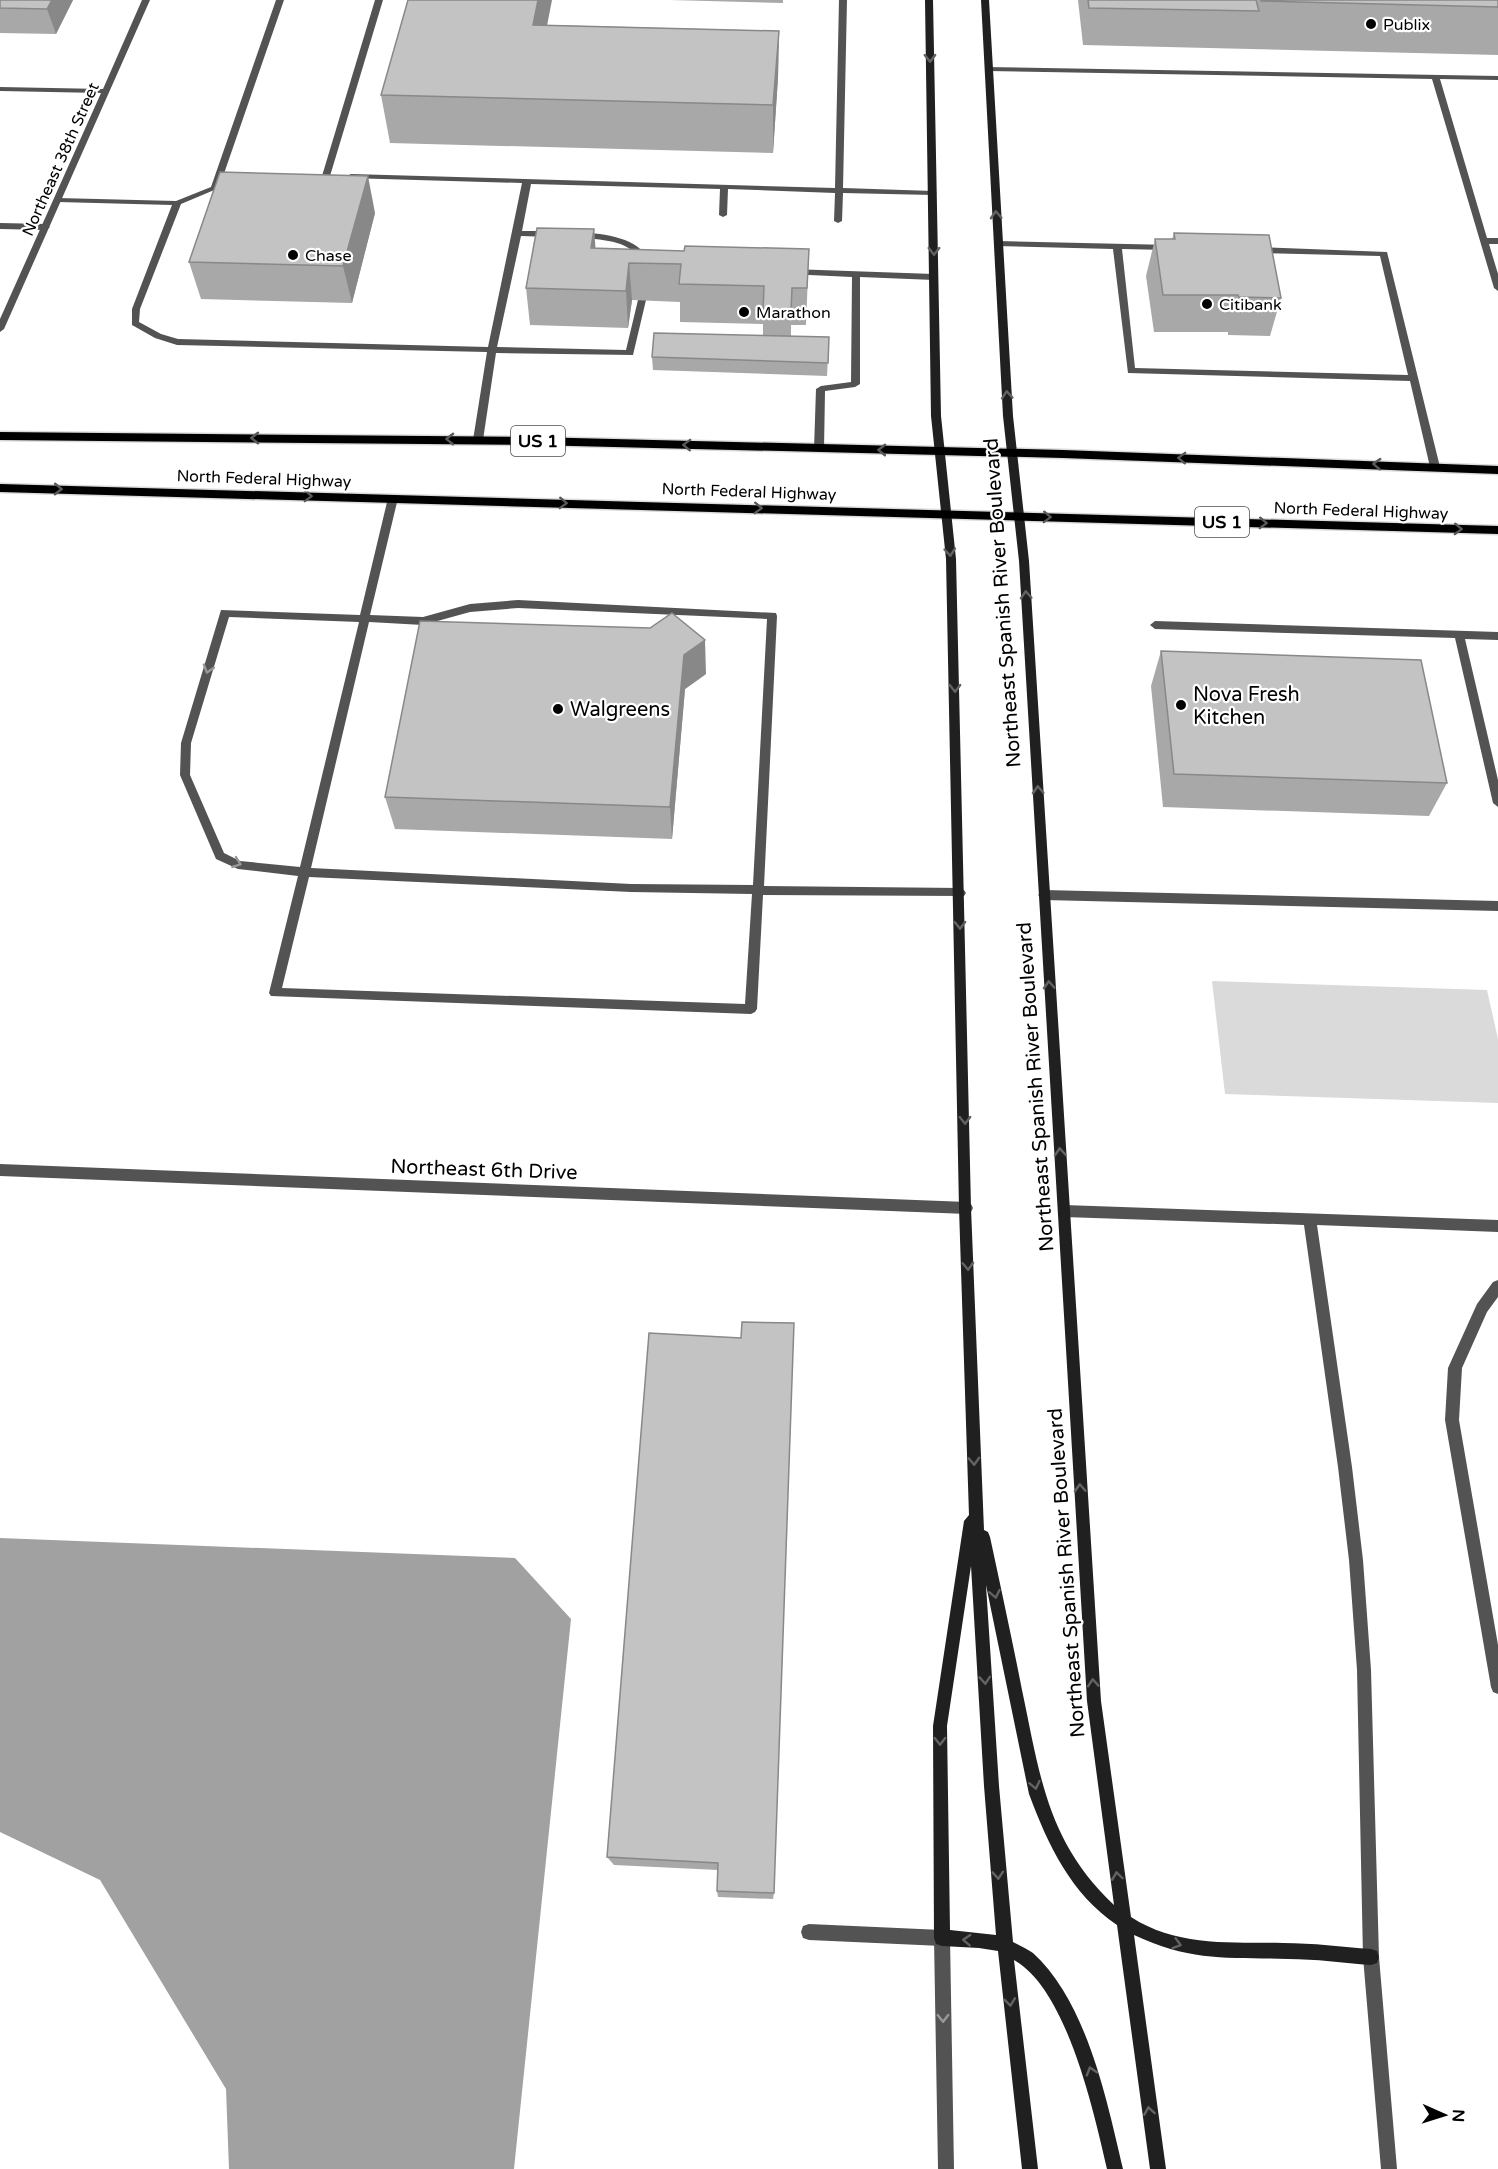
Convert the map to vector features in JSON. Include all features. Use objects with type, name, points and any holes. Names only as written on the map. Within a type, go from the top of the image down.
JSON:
[{"type":"main road","points":[[929,0],[936,416],[951,559],[975,1496],[1003,1944],[1030,2169]]},
{"type":"main road","name":"Northeast Spanish River Boulevard","points":[[985,0],[998,244],[1012,453],[1019,516],[1094,1701],[1158,2169]]},
{"type":"main road","name":"North Federal Highway","points":[[0,436],[478,440],[1012,453],[1498,470]]},
{"type":"main road","name":"North Federal Highway","points":[[0,488],[1498,530]]},
{"type":"main road","points":[[975,1496],[1037,1794],[1047,1827],[1069,1866],[1093,1897],[1123,1923],[1151,1936],[1189,1947],[1298,1951],[1371,1957]]},
{"type":"main road","points":[[975,1496],[940,1726],[942,1938],[1003,1944],[1038,1970],[1068,2016],[1083,2047],[1094,2080],[1115,2169]]},
{"type":"street","name":"Northeast 38th Street","points":[[0,329],[146,0]]},
{"type":"street","points":[[215,188],[280,0]]},
{"type":"street","points":[[326,176],[379,0]]},
{"type":"street","points":[[838,220],[843,0]]},
{"type":"street","points":[[988,69],[1498,78]]},
{"type":"street","points":[[1435,76],[1498,288]]},
{"type":"street","points":[[0,88],[107,91]]},
{"type":"street","points":[[315,175],[933,193]]},
{"type":"street","points":[[478,440],[492,351],[527,181]]},
{"type":"street","points":[[58,200],[177,203],[226,183]]},
{"type":"street","points":[[723,215],[724,187]]},
{"type":"street","points":[[177,203],[136,309],[135,323],[158,336],[192,344],[630,353],[642,300]]},
{"type":"street","points":[[0,226],[46,227]]},
{"type":"street","points":[[517,233],[594,236],[619,240],[634,248],[644,257],[642,267],[654,267]]},
{"type":"street","points":[[1484,240],[1498,241]]},
{"type":"street","points":[[998,244],[1175,248]]},
{"type":"street","points":[[1117,246],[1131,371],[1413,378]]},
{"type":"street","points":[[1245,250],[1384,254],[1435,467]]},
{"type":"street","points":[[785,272],[934,277]]},
{"type":"street","points":[[819,448],[821,389],[855,384],[856,275]]},
{"type":"street","points":[[393,498],[364,619],[304,872],[275,993],[751,1009],[758,890],[772,616],[518,604],[470,608],[423,621],[364,619],[225,613],[186,743],[185,775],[220,856],[238,865],[304,872],[631,888],[758,890],[960,893]]},
{"type":"street","points":[[1155,625],[1498,636]]},
{"type":"street","points":[[1459,635],[1498,802]]},
{"type":"street","points":[[1044,896],[1498,906]]},
{"type":"street","name":"Northeast 6th Drive","points":[[0,1170],[967,1208]]},
{"type":"street","points":[[1064,1211],[1498,1226]]},
{"type":"street","points":[[1310,1220],[1356,1560],[1364,1671],[1371,1957],[1389,2169]]},
{"type":"street","points":[[1498,1287],[1482,1308],[1455,1368],[1452,1420],[1498,1687]]},
{"type":"street","points":[[809,1932],[942,1938],[946,2169]]},
{"type":"shaded area","points":[[1212,981],[1487,990],[1498,1039],[1498,1103],[1225,1094]]},
{"type":"shaded area","points":[[0,1538],[515,1558],[571,1619],[514,2169],[229,2169],[226,2089],[100,1880],[0,1832]]},
{"type":"building","points":[[0,0],[52,0],[47,9],[0,8]]},
{"type":"building","points":[[408,0],[538,0],[533,25],[779,31],[773,105],[381,95]]},
{"type":"building","points":[[1088,0],[1256,0],[1259,11],[1089,8]]},
{"type":"building","points":[[1498,0],[1498,7],[1261,1]]},
{"type":"building","points":[[220,172],[368,176],[343,266],[189,262]]},
{"type":"building","points":[[537,228],[594,229],[591,248],[684,251],[685,246],[809,249],[807,288],[792,288],[791,312],[763,312],[764,286],[679,284],[681,264],[629,263],[626,291],[526,288]]},
{"type":"building","points":[[1174,233],[1269,235],[1281,298],[1239,297],[1238,295],[1163,295],[1155,239],[1175,239]]},
{"type":"building","points":[[654,333],[829,337],[828,363],[652,357]]},
{"type":"building","points":[[672,613],[705,640],[684,655],[670,807],[385,797],[420,621],[650,628]]},
{"type":"building","points":[[1161,651],[1421,660],[1447,783],[1174,774]]},
{"type":"building","points":[[742,1322],[794,1323],[774,1893],[717,1891],[718,1863],[607,1857],[649,1333],[741,1338]]},
{"type":"place","name":"Publix","points":[[1371,24]]},
{"type":"place","name":"Chase","points":[[293,255]]},
{"type":"place","name":"Citibank","points":[[1207,304]]},
{"type":"place","name":"Marathon","points":[[744,312]]},
{"type":"place","name":"Nova Fresh Kitchen","points":[[1181,705]]},
{"type":"place","name":"Walgreens","points":[[558,709]]}]
